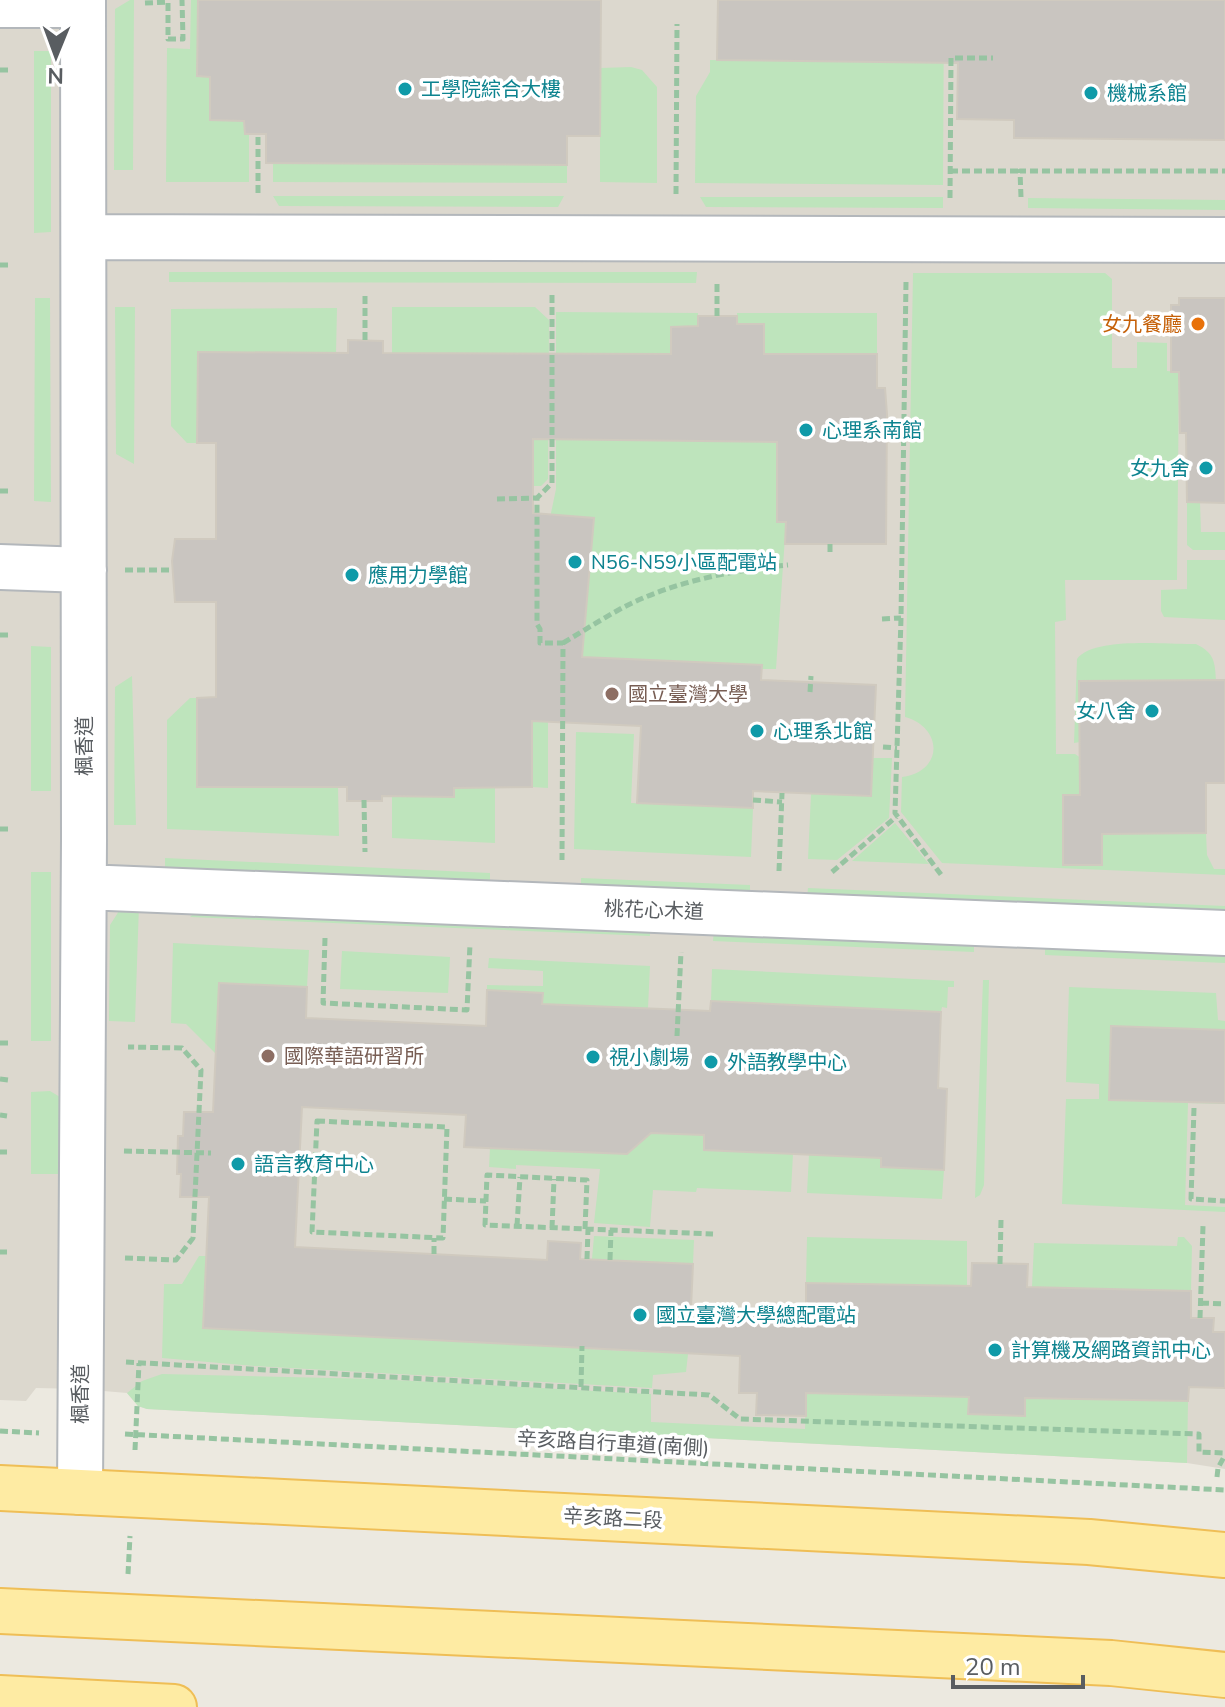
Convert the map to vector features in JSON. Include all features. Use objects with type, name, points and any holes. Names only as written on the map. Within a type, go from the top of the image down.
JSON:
[{"type":"main road","name":"辛亥路二段","points":[[0,1488],[1089,1542],[1225,1555]]},
{"type":"main road","points":[[0,1611],[1111,1663],[1225,1675]]},
{"type":"main road","points":[[0,1698],[174,1707]]},
{"type":"street","points":[[0,5],[83,3]]},
{"type":"street","name":"楓香道","points":[[80,1492],[84,887],[83,3]]},
{"type":"street","points":[[84,237],[1225,240]]},
{"type":"street","points":[[0,567],[84,570]]},
{"type":"street","name":"桃花心木道","points":[[84,887],[1225,933]]},
{"type":"path","points":[[145,3],[168,2],[168,39],[183,39],[182,0]]},
{"type":"path","points":[[676,239],[677,24]]},
{"type":"path","points":[[949,239],[951,58],[993,58]]},
{"type":"path","points":[[0,70],[10,70]]},
{"type":"path","points":[[258,134],[258,146]]},
{"type":"path","points":[[950,171],[1225,171]]},
{"type":"path","points":[[1020,171],[1020,240]]},
{"type":"path","points":[[906,239],[895,813],[943,877]]},
{"type":"path","points":[[0,265],[10,265]]},
{"type":"path","points":[[365,295],[365,340]]},
{"type":"path","points":[[497,499],[537,498],[552,483],[552,295]]},
{"type":"path","points":[[0,491],[8,491]]},
{"type":"path","points":[[537,498],[537,624],[540,643],[563,643],[624,607],[695,581],[752,568],[788,565]]},
{"type":"path","points":[[830,544],[830,552]]},
{"type":"path","points":[[882,619],[901,618]]},
{"type":"path","points":[[0,635],[8,635]]},
{"type":"path","points":[[562,860],[563,643]]},
{"type":"path","points":[[810,692],[811,676]]},
{"type":"path","points":[[883,747],[897,748]]},
{"type":"path","points":[[777,915],[782,793]]},
{"type":"path","points":[[364,800],[365,852]]},
{"type":"path","points":[[753,800],[782,802]]},
{"type":"path","points":[[832,872],[897,816]]},
{"type":"path","points":[[0,829],[8,829]]},
{"type":"path","points":[[677,1036],[684,911]]},
{"type":"path","points":[[325,936],[323,1003],[467,1010],[470,943]]},
{"type":"path","points":[[0,1043],[8,1043]]},
{"type":"path","points":[[81,1257],[176,1260],[193,1238],[201,1070],[182,1048],[83,1046]]},
{"type":"path","points":[[0,1079],[8,1080]]},
{"type":"path","points":[[1194,1108],[1191,1199],[1225,1201]]},
{"type":"path","points":[[317,1121],[447,1127],[444,1199],[443,1238],[312,1232],[317,1121]]},
{"type":"path","points":[[178,1153],[211,1153]]},
{"type":"path","points":[[300,1158],[315,1159]]},
{"type":"path","points":[[587,1259],[586,1229],[587,1180],[487,1175],[485,1225],[552,1228],[586,1229],[713,1234]]},
{"type":"path","points":[[517,1226],[520,1177]]},
{"type":"path","points":[[552,1228],[554,1179]]},
{"type":"path","points":[[444,1199],[486,1201]]},
{"type":"path","points":[[1000,1264],[1001,1220]]},
{"type":"path","points":[[1200,1318],[1203,1226]]},
{"type":"path","points":[[610,1260],[611,1230]]},
{"type":"path","points":[[434,1238],[434,1254]]},
{"type":"path","points":[[1201,1303],[1225,1304]]},
{"type":"path","points":[[581,1387],[582,1346]]},
{"type":"path","points":[[81,1360],[709,1395],[740,1419],[1199,1434],[1199,1452],[1225,1454],[1217,1477]]},
{"type":"path","name":"辛亥路自行車道(南側)","points":[[0,1431],[1225,1490]]},
{"type":"shaded area","name":"國立臺灣大學","points":[[0,0],[1225,0],[1225,1469],[1187,1463],[147,1409],[138,1406],[127,1393],[80,1389],[36,1388],[26,1401],[0,1400]]},
{"type":"green space","points":[[134,0],[133,170],[114,170],[115,9]]},
{"type":"green space","points":[[191,0],[198,0],[197,76],[210,77],[210,120],[244,121],[245,133],[249,134],[249,182],[166,182],[167,48],[190,49]]},
{"type":"green space","points":[[944,0],[943,185],[695,183],[696,96],[710,72],[710,60],[918,62]]},
{"type":"green space","points":[[34,51],[51,51],[51,232],[34,233]]},
{"type":"green space","points":[[631,67],[642,70],[657,87],[657,183],[600,182],[600,68]]},
{"type":"green space","points":[[273,163],[567,165],[567,183],[273,182]]},
{"type":"green space","points":[[273,196],[564,196],[558,207],[279,206]]},
{"type":"green space","points":[[700,197],[943,197],[943,208],[706,207]]},
{"type":"green space","points":[[1028,198],[1225,200],[1225,210],[1028,208]]},
{"type":"green space","points":[[169,272],[697,272],[696,283],[169,282]]},
{"type":"green space","points":[[913,273],[1105,273],[1112,279],[1112,368],[1137,368],[1137,342],[1167,343],[1167,371],[1179,372],[1177,580],[1065,580],[1066,620],[1055,622],[1056,754],[1075,754],[1096,768],[1103,833],[1206,833],[1207,855],[1214,869],[1225,869],[1225,875],[942,863],[901,812],[902,777],[925,767],[934,749],[927,730],[905,717]]},
{"type":"green space","points":[[35,298],[50,298],[51,502],[34,501]]},
{"type":"green space","points":[[115,307],[135,307],[134,464],[116,454]]},
{"type":"green space","points":[[392,307],[535,307],[549,320],[548,479],[541,486],[533,486],[532,353],[392,353]]},
{"type":"green space","points":[[337,308],[336,353],[198,353],[197,443],[187,443],[171,426],[171,309]]},
{"type":"green space","points":[[556,312],[698,313],[698,316],[877,313],[877,354],[764,354],[764,442],[786,443],[777,451],[777,521],[786,522],[776,669],[762,669],[596,706],[543,536],[551,536],[551,513],[556,489]]},
{"type":"green space","points":[[1187,502],[1200,502],[1201,532],[1225,532],[1225,550],[1193,550],[1187,545]]},
{"type":"green space","points":[[1187,560],[1225,560],[1225,620],[1164,617],[1161,590],[1187,589]]},
{"type":"green space","points":[[1115,644],[1196,644],[1212,658],[1216,680],[1080,681],[1080,742],[1074,743],[1077,659],[1086,652]]},
{"type":"green space","points":[[31,646],[51,647],[51,791],[31,791]]},
{"type":"green space","points":[[548,662],[548,788],[532,787],[532,698]]},
{"type":"green space","points":[[132,676],[136,825],[114,825],[115,687]]},
{"type":"green space","points":[[190,698],[197,698],[197,787],[338,787],[339,836],[167,829],[167,720]]},
{"type":"green space","points":[[576,732],[634,734],[631,803],[753,808],[751,857],[574,849]]},
{"type":"green space","points":[[873,758],[892,758],[889,818],[837,860],[808,859],[811,794],[871,796]]},
{"type":"green space","points":[[392,787],[454,797],[454,788],[495,788],[495,843],[392,838]]},
{"type":"green space","points":[[895,823],[929,864],[852,861]]},
{"type":"green space","points":[[165,858],[490,873],[490,884],[165,870]]},
{"type":"green space","points":[[31,872],[51,872],[51,1041],[31,1041]]},
{"type":"green space","points":[[581,878],[750,885],[750,895],[581,888]]},
{"type":"green space","points":[[808,888],[1225,906],[1225,915],[807,898]]},
{"type":"green space","points":[[130,905],[139,905],[135,1022],[109,1021],[110,925],[119,911]]},
{"type":"green space","points":[[201,907],[650,927],[650,936],[190,917]]},
{"type":"green space","points":[[714,929],[974,940],[974,952],[713,941]]},
{"type":"green space","points":[[173,943],[309,950],[307,987],[219,983],[216,1054],[186,1024],[171,1023]]},
{"type":"green space","points":[[1045,945],[1225,953],[1225,963],[1045,955]]},
{"type":"green space","points":[[342,951],[450,957],[448,993],[340,989]]},
{"type":"green space","points":[[489,958],[650,966],[648,1008],[542,1004],[542,993],[487,990],[487,985],[543,986],[543,971],[488,968]]},
{"type":"green space","points":[[712,969],[954,981],[954,987],[948,987],[947,1008],[942,1007],[941,1012],[711,1001]]},
{"type":"green space","points":[[983,980],[989,980],[984,1185],[980,1195],[975,1198]]},
{"type":"green space","points":[[1069,987],[1216,993],[1218,1020],[1225,1021],[1225,1104],[1188,1103],[1185,1205],[1225,1207],[1225,1212],[1062,1204],[1066,1099],[1099,1099],[1099,1084],[1066,1082]]},
{"type":"green space","points":[[50,1091],[60,1097],[60,1174],[31,1174],[31,1092]]},
{"type":"green space","points":[[651,1133],[704,1135],[704,1150],[793,1154],[791,1192],[697,1188],[696,1192],[653,1190],[650,1227],[594,1223],[600,1169],[516,1165],[516,1169],[489,1167],[490,1148]]},
{"type":"green space","points":[[809,1154],[881,1158],[881,1167],[944,1170],[942,1199],[807,1193]]},
{"type":"green space","points":[[594,1236],[694,1240],[693,1264],[592,1259]]},
{"type":"green space","points":[[807,1237],[967,1241],[967,1286],[806,1283]]},
{"type":"green space","points":[[1178,1237],[1184,1237],[1192,1246],[1191,1291],[1032,1287],[1034,1243],[1177,1246]]},
{"type":"green space","points":[[199,1256],[206,1256],[203,1328],[588,1346],[588,1349],[688,1354],[686,1372],[653,1375],[652,1388],[162,1358],[164,1284],[182,1284]]},
{"type":"green space","points":[[162,1374],[376,1379],[651,1394],[651,1422],[805,1429],[806,1393],[969,1397],[969,1414],[1024,1416],[1025,1398],[1188,1401],[1187,1463],[147,1409],[138,1406],[127,1393],[142,1381]]},
{"type":"building","name":"工學院綜合大樓","points":[[198,0],[601,0],[600,136],[567,136],[567,165],[266,163],[266,134],[245,134],[244,121],[210,120],[210,77],[197,76]]},
{"type":"building","name":"機械系館","points":[[718,0],[1225,0],[1225,140],[1014,138],[1014,120],[957,119],[958,63],[717,60]]},
{"type":"building","points":[[1179,298],[1225,298],[1225,503],[1187,502],[1186,433],[1180,433],[1179,372],[1171,372],[1171,305],[1179,305]]},
{"type":"building","points":[[698,316],[737,316],[737,324],[764,324],[764,354],[877,354],[877,388],[885,388],[887,414],[886,544],[785,544],[786,522],[777,522],[777,442],[533,439],[533,513],[594,518],[582,657],[762,665],[761,680],[876,685],[871,796],[753,791],[753,808],[637,803],[641,726],[532,721],[532,787],[454,788],[454,797],[382,796],[382,801],[347,801],[347,787],[197,787],[197,698],[216,697],[216,602],[175,602],[172,561],[175,539],[216,539],[216,443],[197,443],[198,352],[348,353],[348,340],[383,341],[383,353],[671,354],[671,327],[698,326]]},
{"type":"building","points":[[1225,680],[1225,783],[1206,783],[1206,833],[1102,834],[1102,865],[1063,865],[1063,795],[1080,795],[1079,681]]},
{"type":"building","points":[[219,983],[307,987],[306,1018],[486,1026],[487,990],[543,993],[542,1004],[710,1011],[711,1001],[941,1012],[938,1088],[947,1089],[944,1170],[881,1167],[881,1158],[704,1150],[704,1135],[651,1133],[627,1154],[464,1147],[466,1115],[302,1107],[295,1247],[547,1260],[548,1241],[581,1243],[580,1259],[693,1264],[691,1308],[806,1309],[806,1283],[971,1286],[972,1263],[1028,1264],[1027,1287],[1191,1291],[1191,1318],[1214,1318],[1213,1332],[1225,1332],[1225,1388],[1189,1387],[1188,1401],[1025,1398],[1025,1416],[968,1414],[969,1397],[806,1393],[806,1416],[756,1415],[757,1393],[739,1393],[740,1356],[203,1328],[209,1197],[180,1197],[178,1136],[183,1136],[184,1112],[213,1112]]},
{"type":"building","points":[[1111,1026],[1225,1030],[1225,1103],[1109,1100]]},
{"type":"place","name":"工學院綜合大樓","points":[[405,89]]},
{"type":"place","name":"機械系館","points":[[1091,93]]},
{"type":"place","name":"女九餐廳","points":[[1198,324]]},
{"type":"place","name":"心理系南館","points":[[806,430]]},
{"type":"place","name":"女九舍","points":[[1206,468]]},
{"type":"place","name":"N56-N59小區配電站","points":[[575,562]]},
{"type":"place","name":"應用力學館","points":[[352,575]]},
{"type":"place","name":"國立臺灣大學","points":[[612,694]]},
{"type":"place","name":"女八舍","points":[[1152,711]]},
{"type":"place","name":"心理系北館","points":[[757,731]]},
{"type":"place","name":"國際華語研習所","points":[[268,1056]]},
{"type":"place","name":"視小劇場","points":[[593,1057]]},
{"type":"place","name":"外語教學中心","points":[[711,1062]]},
{"type":"place","name":"語言教育中心","points":[[238,1164]]},
{"type":"place","name":"國立臺灣大學總配電站","points":[[640,1315]]},
{"type":"place","name":"計算機及網路資訊中心","points":[[995,1350]]}]
